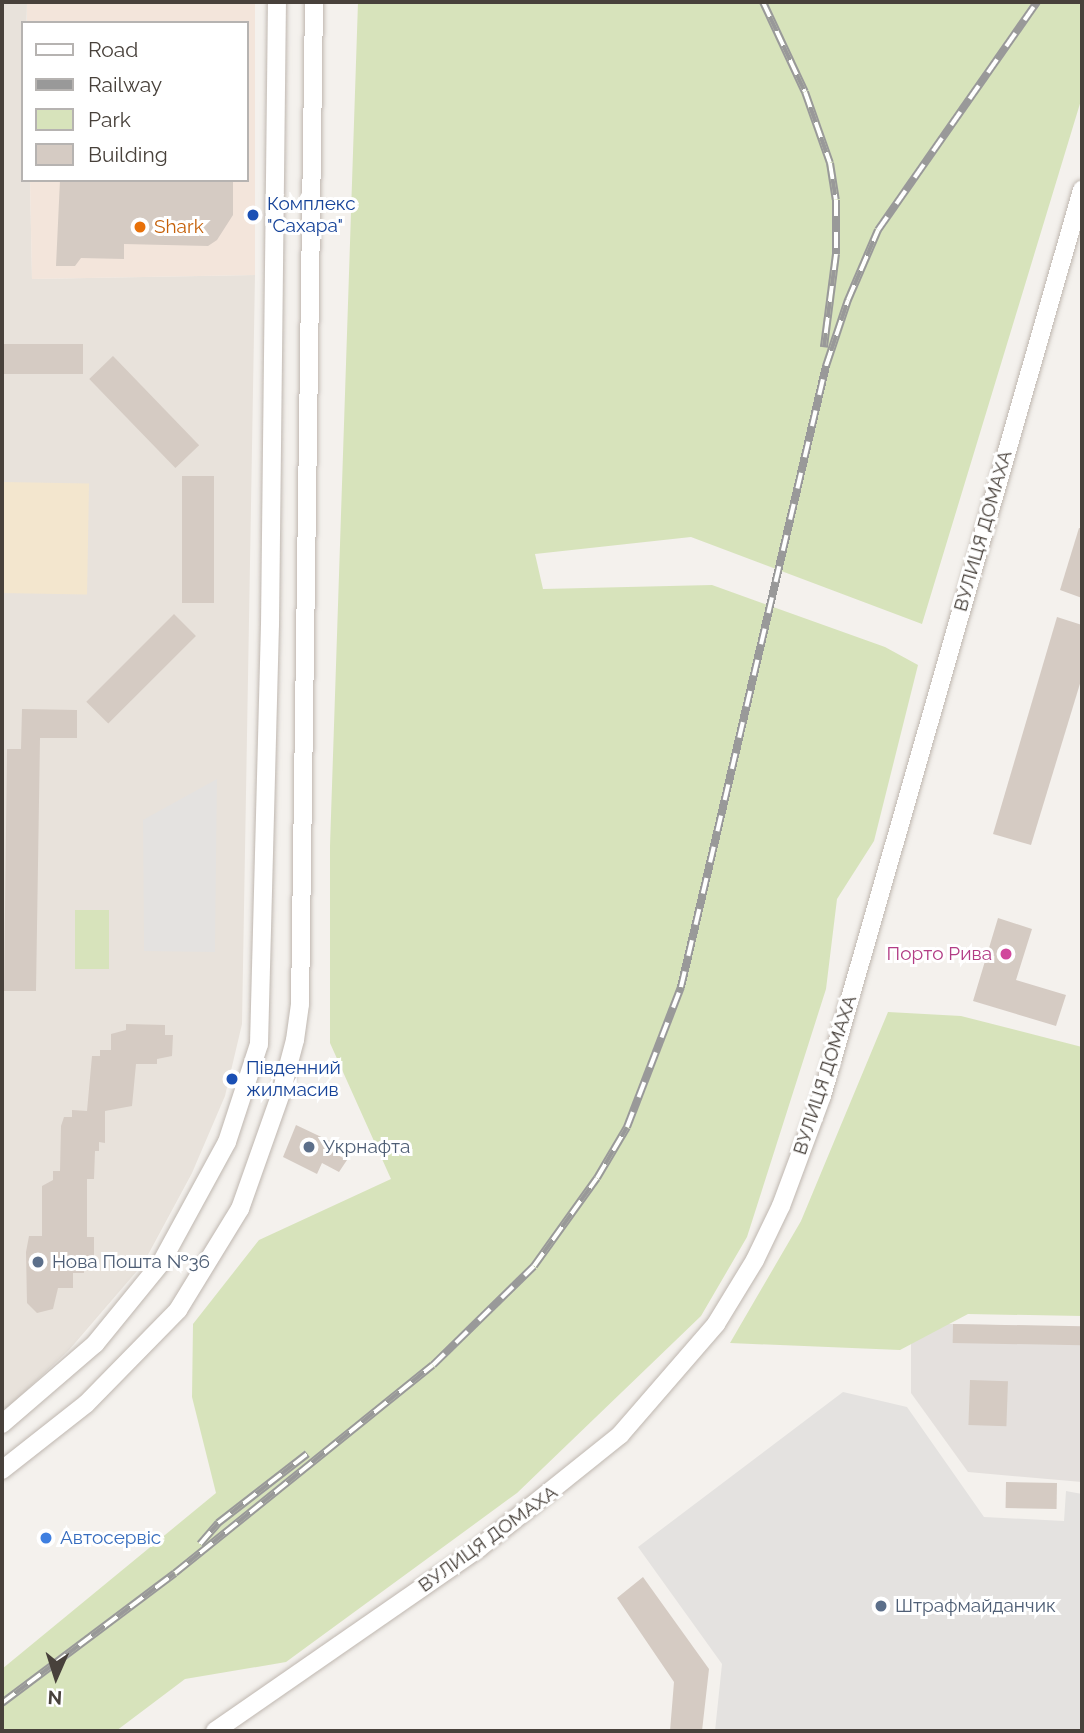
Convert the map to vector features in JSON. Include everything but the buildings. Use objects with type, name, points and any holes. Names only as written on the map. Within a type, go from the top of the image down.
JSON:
[{"type":"street","points":[[2,1424],[95,1344],[161,1263],[227,1142],[259,1044],[270,651],[277,2]]},
{"type":"street","points":[[2,1470],[86,1404],[178,1310],[240,1209],[281,1093],[295,1040],[300,1004],[314,2]]},
{"type":"street","name":"ВУЛИЦЯ ДОМАХА","points":[[215,1731],[479,1548],[620,1435],[716,1324],[755,1260],[781,1206],[822,1096],[1082,190]]},
{"type":"shaded area","points":[[2,2],[27,2],[27,21],[21,21],[21,182],[30,182],[32,279],[255,275],[242,1024],[225,1096],[192,1173],[143,1264],[69,1350],[2,1413]]},
{"type":"shaded area","points":[[27,2],[255,2],[255,275],[32,279],[30,182],[248,182],[248,21],[27,21]]},
{"type":"shaded area","points":[[217,779],[215,952],[144,951],[143,820]]},
{"type":"shaded area","points":[[911,1323],[1082,1327],[1082,1482],[968,1472],[911,1393]]},
{"type":"shaded area","name":"Штрафмайданчик","points":[[843,1392],[907,1407],[984,1517],[1064,1521],[1066,1491],[1082,1494],[1082,1731],[715,1731],[722,1664],[638,1547]]},
{"type":"green space","points":[[358,2],[1082,2],[1082,97],[922,624],[691,537],[535,554],[543,589],[712,585],[885,647],[918,665],[874,841],[837,899],[826,989],[747,1237],[701,1316],[517,1493],[286,1662],[185,1679],[116,1731],[2,1731],[2,1669],[216,1493],[192,1397],[193,1324],[259,1240],[391,1179],[330,1043],[330,846]]},
{"type":"green space","points":[[75,910],[109,910],[109,969],[75,969]]},
{"type":"green space","points":[[888,1012],[961,1016],[1082,1047],[1082,1316],[968,1314],[900,1350],[730,1343],[801,1221]]},
{"type":"sand","points":[[2,482],[89,484],[87,595],[2,593]]},
{"type":"railway","points":[[763,2],[805,92],[830,163],[836,200],[836,254],[824,347]]},
{"type":"railway","points":[[2,1703],[175,1573],[433,1365],[534,1266],[597,1178],[627,1127],[681,987],[826,366],[848,300],[878,230],[1037,2]]},
{"type":"railway","points":[[200,1544],[218,1523],[307,1454]]},
{"type":"place","name":"Комплекс \"Сахара\"","points":[[253,215]]},
{"type":"place","name":"Shark","points":[[140,227]]},
{"type":"place","name":"Порто Рива","points":[[1006,954]]},
{"type":"place","name":"Південний жилмасив","points":[[232,1079]]},
{"type":"place","name":"Укрнафта","points":[[309,1147]]},
{"type":"place","name":"Нова Пошта №36","points":[[38,1262]]},
{"type":"place","name":"Автосервіс","points":[[46,1538]]},
{"type":"place","name":"Штрафмайданчик","points":[[881,1606]]}]
